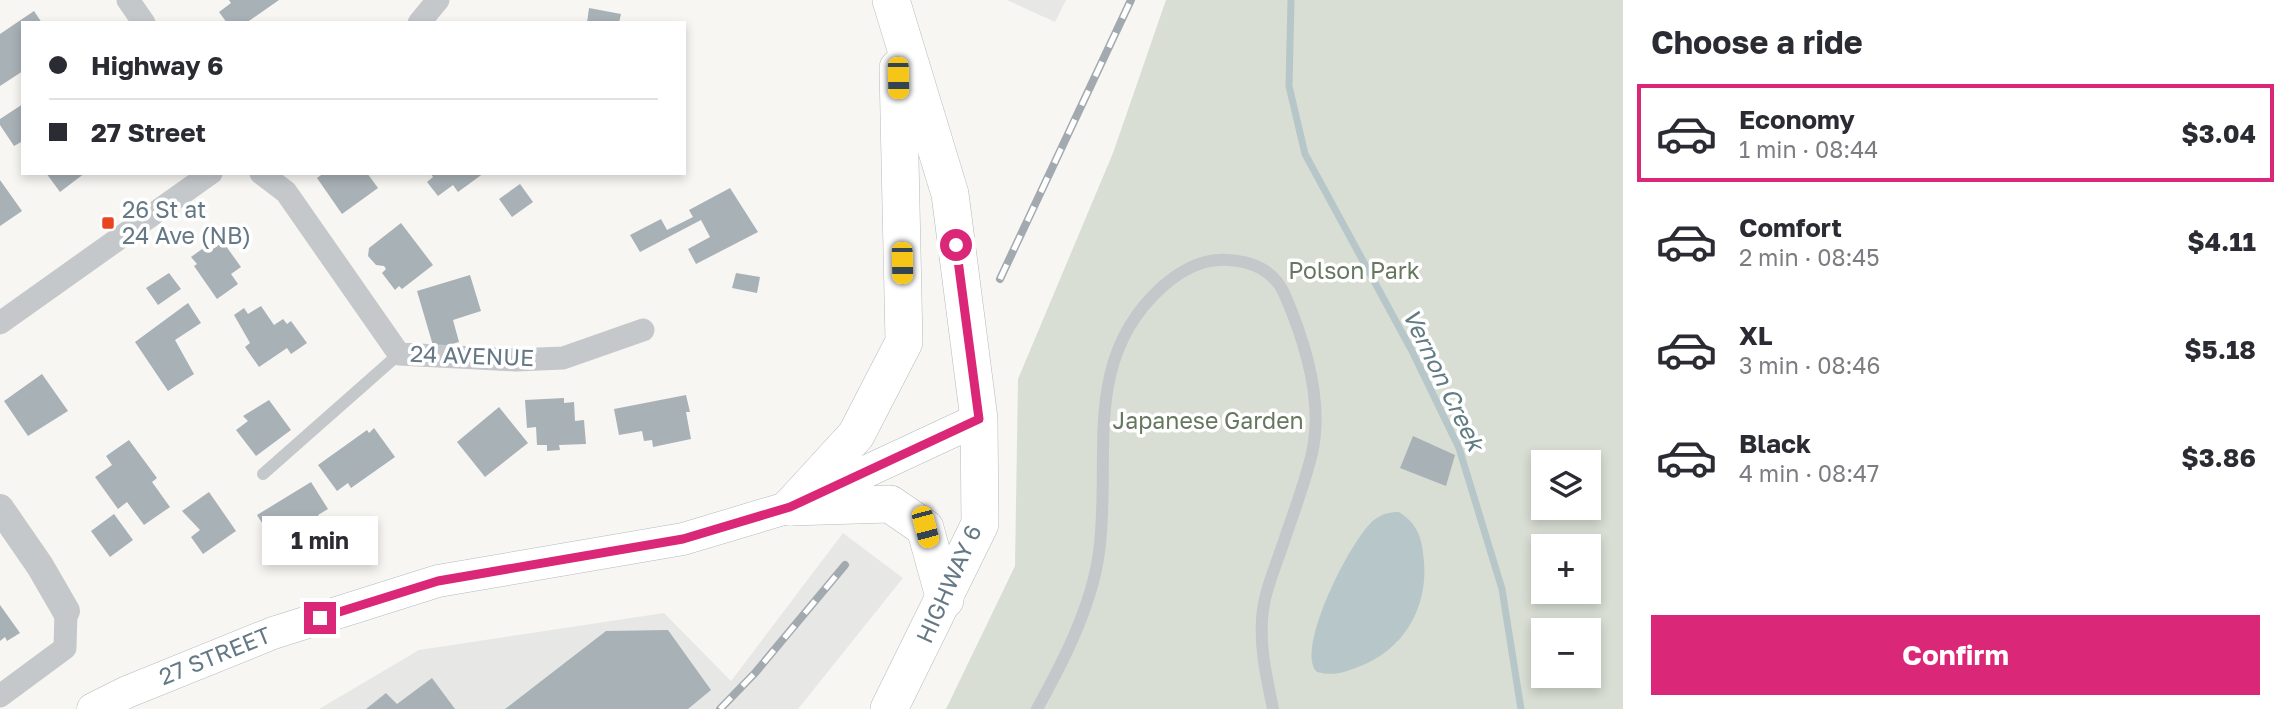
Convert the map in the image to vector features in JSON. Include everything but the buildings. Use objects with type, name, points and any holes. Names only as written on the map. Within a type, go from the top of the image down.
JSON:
[{"type":"main road","name":"HIGHWAY 6","points":[[889,709],[945,600],[980,523],[979,419],[950,194],[894,13]]},
{"type":"main road","points":[[790,507],[856,435],[904,342],[894,13]]},
{"type":"main road","name":"27 STREET","points":[[93,709],[127,692],[273,633],[438,581],[683,539],[790,507],[979,419]]},
{"type":"main road","points":[[790,507],[890,504],[925,527],[945,600]]},
{"type":"street","points":[[128,0],[143,21]]},
{"type":"street","points":[[421,21],[438,0]]},
{"type":"street","points":[[0,323],[208,175]]},
{"type":"street","name":"24 AVENUE","points":[[264,175],[286,192],[399,354],[516,360],[563,358],[643,330]]},
{"type":"street","points":[[0,508],[40,566],[66,611],[65,648],[0,696]]},
{"type":"lane","points":[[1037,709],[1059,670],[1079,620],[1099,554],[1104,399],[1113,366],[1131,324],[1149,298],[1186,268],[1227,260],[1256,265],[1279,283],[1309,361],[1315,411],[1313,451],[1262,617],[1262,657],[1273,709]]},
{"type":"lane","points":[[263,474],[399,354]]},
{"type":"shaded area","points":[[1007,0],[1066,0],[1055,22]]},
{"type":"shaded area","points":[[1399,512],[1415,527],[1422,546],[1424,579],[1417,611],[1400,639],[1374,660],[1343,672],[1317,672],[1312,660],[1313,641],[1319,619],[1340,570],[1374,520]]},
{"type":"shaded area","points":[[843,533],[903,578],[798,709],[319,709],[419,650],[664,613],[731,681]]},
{"type":"green space","name":"Polson Park","points":[[1166,0],[1623,0],[1623,709],[946,709],[1015,566],[1018,379],[1113,153]]},
{"type":"waterway","name":"Vernon Creek","points":[[1291,0],[1289,86],[1305,154],[1412,351],[1459,448],[1502,589],[1521,709]]},
{"type":"railway","points":[[1000,279],[1131,0]]},
{"type":"railway","points":[[720,709],[755,673],[845,565]]},
{"type":"place","name":"26 St at 24 Ave (NB)","points":[[108,223]]},
{"type":"route","points":[[320,618],[438,581],[683,539],[790,507],[979,419],[956,245]]},
{"type":"park label","name":"Japanese Garden","points":[[1208,421]]}]
